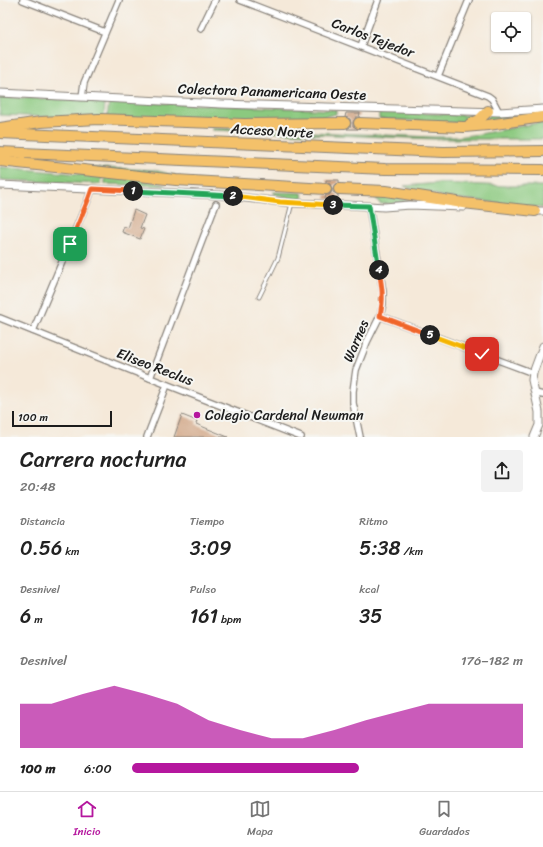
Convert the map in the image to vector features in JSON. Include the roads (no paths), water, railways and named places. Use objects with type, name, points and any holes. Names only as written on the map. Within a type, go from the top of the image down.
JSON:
[{"type":"highway","points":[[464,127],[480,120],[491,107]]},
{"type":"highway","points":[[359,123],[464,127],[543,117]]},
{"type":"highway","points":[[0,128],[41,122],[99,119],[244,124],[345,123]]},
{"type":"highway","name":"Acceso Norte","points":[[0,133],[443,152],[543,151]]},
{"type":"highway","points":[[0,152],[385,169],[543,170]]},
{"type":"highway","points":[[0,161],[176,180],[326,189]]},
{"type":"highway","points":[[339,189],[386,191],[463,203],[539,211]]},
{"type":"street","points":[[22,0],[106,32]]},
{"type":"street","points":[[82,96],[84,83],[119,0]]},
{"type":"street","points":[[201,29],[215,0]]},
{"type":"street","name":"Carlos Tejedor","points":[[240,0],[488,96],[492,99],[491,107]]},
{"type":"street","points":[[361,46],[378,0]]},
{"type":"street","points":[[438,76],[469,0]]},
{"type":"street","name":"Colectora Panamericana Oeste","points":[[0,93],[222,104],[491,107],[499,112],[543,109]]},
{"type":"street","points":[[0,185],[219,195],[292,203],[369,206],[422,205],[539,211]]},
{"type":"street","points":[[33,331],[92,189]]},
{"type":"street","points":[[150,378],[216,204]]},
{"type":"street","name":"Warnes","points":[[360,437],[353,403],[356,370],[367,342],[380,316],[383,304],[383,292],[369,206]]},
{"type":"street","points":[[380,316],[533,373]]},
{"type":"street","name":"Eliseo Reclus","points":[[0,318],[298,436]]},
{"type":"street","points":[[534,437],[539,424],[539,412],[532,380],[533,373],[543,346]]},
{"type":"street","points":[[148,437],[167,385]]},
{"type":"street","points":[[535,393],[543,395]]},
{"type":"lane","points":[[259,297],[278,258],[292,203]]},
{"type":"place","name":"Colegio Cardenal Newman","points":[[197,415]]}]
